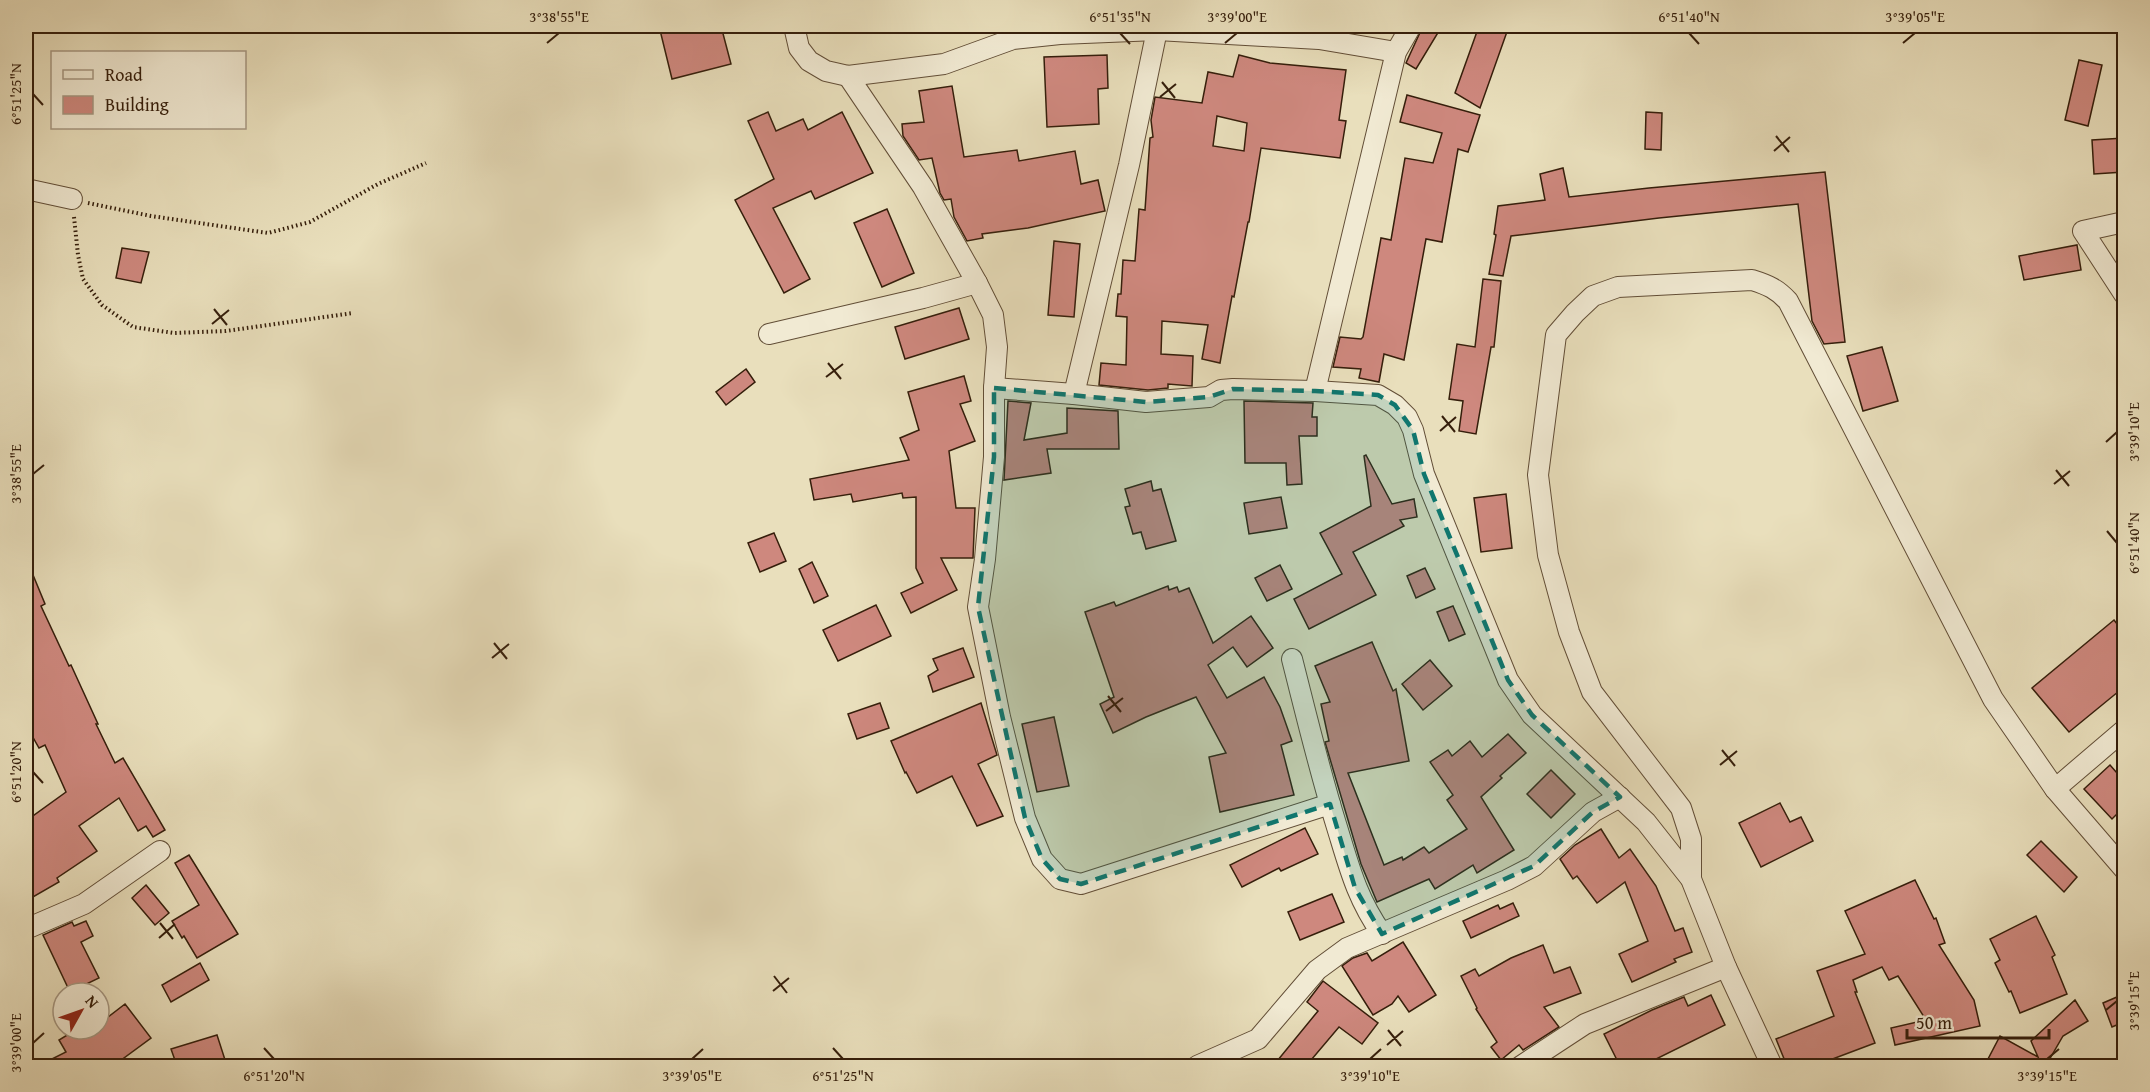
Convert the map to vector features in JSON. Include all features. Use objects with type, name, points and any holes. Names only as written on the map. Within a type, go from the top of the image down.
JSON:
[{"type":"street","points":[[794,26],[799,48],[809,61],[826,70],[848,76],[944,63],[1013,39],[1057,30],[1157,30],[1318,39],[1396,52]]},
{"type":"street","points":[[1316,391],[1396,52],[1411,26]]},
{"type":"street","points":[[1074,394],[1129,165],[1157,30]]},
{"type":"street","points":[[848,76],[923,187],[993,315],[997,347],[994,388],[994,458],[985,559],[978,607],[1000,717],[1025,818],[1042,859],[1060,879],[1081,884],[1330,804]]},
{"type":"street","points":[[26,189],[72,200]]},
{"type":"street","points":[[2124,222],[2084,231],[2124,294]]},
{"type":"street","points":[[1691,879],[1691,839],[1681,808],[1592,692],[1569,632],[1548,555],[1538,475],[1556,335],[1575,312],[1593,296],[1618,287],[1752,280],[1770,285],[1788,301],[1992,699],[2055,789],[2124,869]]},
{"type":"street","points":[[769,334],[977,283]]},
{"type":"street","points":[[994,388],[1146,402],[1209,397],[1221,390],[1233,389],[1316,391],[1378,395],[1395,405],[1407,417],[1413,430],[1424,474],[1508,680],[1532,715],[1646,822],[1691,879],[1726,967],[1772,1066]]},
{"type":"street","points":[[1292,659],[1330,804],[1355,888],[1382,934]]},
{"type":"street","points":[[2055,789],[2124,730]]},
{"type":"street","points":[[1197,1066],[1258,1039],[1317,970],[1347,948],[1508,880],[1534,866],[1593,812],[1620,797]]},
{"type":"street","points":[[26,929],[84,904],[160,851]]},
{"type":"street","points":[[1521,1066],[1585,1024],[1726,967]]},
{"type":"path","points":[[353,313],[226,331],[174,333],[133,327],[102,305],[83,279],[72,200],[151,216],[268,233],[310,222],[378,184],[426,163]]},
{"type":"highlighted area","points":[[994,388],[1146,402],[1209,397],[1233,389],[1315,391],[1378,395],[1395,405],[1413,430],[1424,474],[1508,680],[1532,715],[1620,797],[1593,812],[1534,866],[1382,934],[1355,888],[1330,804],[1081,884],[1060,879],[1042,859],[1025,818],[978,607],[994,457]]},
{"type":"building","points":[[659,26],[686,26],[688,31],[721,26],[731,64],[672,79]]},
{"type":"building","points":[[1423,26],[1442,26],[1416,69],[1406,63]]},
{"type":"building","points":[[1479,26],[1509,26],[1480,108],[1455,93]]},
{"type":"building","points":[[1107,55],[1108,88],[1098,89],[1099,124],[1047,127],[1044,57]]},
{"type":"building","points":[[1239,55],[1270,63],[1346,70],[1339,120],[1346,121],[1340,158],[1261,148],[1249,222],[1220,363],[1202,359],[1208,325],[1162,321],[1161,354],[1193,356],[1192,386],[1168,384],[1168,388],[1148,390],[1099,385],[1101,363],[1126,365],[1127,317],[1116,316],[1118,294],[1121,294],[1123,260],[1135,261],[1139,209],[1145,210],[1150,138],[1153,137],[1151,120],[1155,97],[1202,103],[1208,72],[1233,77]],"holes":[[[1217,116],[1247,123],[1244,151],[1213,146]]]},
{"type":"building","points":[[2079,60],[2102,65],[2088,126],[2065,120]]},
{"type":"building","points":[[952,86],[964,157],[1017,150],[1019,161],[1075,151],[1081,184],[1098,180],[1105,211],[1028,228],[982,234],[983,238],[967,241],[954,217],[951,199],[944,200],[940,193],[932,158],[919,160],[903,136],[902,124],[924,122],[919,91]]},
{"type":"building","points":[[1407,95],[1480,115],[1468,152],[1458,149],[1442,242],[1426,239],[1404,360],[1384,354],[1379,382],[1359,378],[1361,369],[1333,367],[1340,337],[1361,339],[1363,337],[1381,238],[1391,240],[1405,158],[1433,163],[1442,133],[1400,122]]},
{"type":"building","points":[[768,112],[776,131],[803,119],[808,130],[842,112],[873,173],[815,199],[811,191],[773,208],[810,279],[784,293],[735,200],[774,179],[748,121]]},
{"type":"building","points":[[1646,112],[1662,113],[1661,150],[1645,149]]},
{"type":"building","points":[[2124,138],[2124,172],[2094,174],[2092,140]]},
{"type":"building","points":[[1563,168],[1569,197],[1825,172],[1845,342],[1824,344],[1812,321],[1798,204],[1511,236],[1503,276],[1489,274],[1496,235],[1494,234],[1498,206],[1545,200],[1540,174]]},
{"type":"building","points":[[887,209],[914,273],[882,287],[854,223]]},
{"type":"building","points":[[1054,241],[1080,244],[1074,317],[1048,315]]},
{"type":"building","points":[[2077,245],[2081,270],[2024,280],[2019,256]]},
{"type":"building","points":[[122,248],[149,252],[141,283],[116,278]]},
{"type":"building","points":[[1483,279],[1501,281],[1494,347],[1491,347],[1476,434],[1459,431],[1463,401],[1449,399],[1457,344],[1475,347]]},
{"type":"building","points":[[959,308],[969,339],[905,359],[895,327]]},
{"type":"building","points":[[1882,347],[1898,401],[1863,411],[1847,356]]},
{"type":"building","points":[[746,369],[755,382],[726,405],[716,392]]},
{"type":"building","points":[[964,376],[971,401],[960,404],[975,441],[949,451],[956,508],[975,508],[973,558],[941,558],[957,590],[911,613],[901,593],[923,583],[916,568],[916,497],[903,498],[902,493],[853,502],[851,494],[814,500],[810,479],[909,460],[900,438],[919,430],[908,392]]},
{"type":"building","points":[[1008,401],[1031,403],[1024,440],[1067,433],[1067,408],[1118,411],[1119,449],[1047,449],[1051,473],[1004,480]]},
{"type":"building","points":[[1244,401],[1313,403],[1312,417],[1317,417],[1317,436],[1299,436],[1302,484],[1287,485],[1286,463],[1245,463]]},
{"type":"building","points":[[1366,455],[1392,504],[1414,499],[1417,517],[1400,520],[1404,526],[1353,552],[1376,595],[1309,629],[1294,599],[1342,574],[1320,533],[1371,506],[1364,456]]},
{"type":"building","points":[[1151,481],[1153,491],[1161,489],[1176,541],[1146,549],[1141,532],[1133,534],[1125,507],[1130,506],[1125,489]]},
{"type":"building","points":[[1506,494],[1512,548],[1481,552],[1474,498]]},
{"type":"building","points":[[1281,497],[1287,528],[1249,534],[1244,503]]},
{"type":"building","points":[[774,533],[786,561],[760,572],[748,543]]},
{"type":"building","points":[[26,558],[45,604],[41,606],[69,666],[71,665],[115,763],[123,758],[165,830],[153,837],[146,826],[138,831],[119,798],[79,826],[97,851],[57,878],[59,882],[26,901],[26,821],[66,792],[45,745],[39,748],[26,725]]},
{"type":"building","points":[[812,562],[828,596],[814,603],[799,569]]},
{"type":"building","points":[[1280,565],[1292,589],[1267,601],[1255,578]]},
{"type":"building","points":[[1425,568],[1435,589],[1416,598],[1407,576]]},
{"type":"building","points":[[1168,586],[1169,590],[1177,587],[1179,592],[1189,588],[1213,643],[1251,616],[1273,648],[1247,667],[1233,647],[1208,665],[1227,698],[1264,677],[1280,707],[1292,741],[1281,745],[1294,795],[1220,812],[1209,757],[1226,753],[1196,697],[1113,733],[1100,704],[1114,697],[1085,612],[1114,602],[1116,606]]},
{"type":"building","points":[[876,605],[891,636],[838,661],[823,630]]},
{"type":"building","points":[[1453,606],[1465,634],[1449,641],[1437,612]]},
{"type":"building","points":[[2114,620],[2124,633],[2124,687],[2069,732],[2032,688]]},
{"type":"building","points":[[1372,642],[1393,691],[1396,689],[1409,761],[1348,773],[1384,865],[1402,857],[1403,860],[1424,847],[1429,853],[1467,829],[1447,800],[1453,795],[1430,762],[1448,750],[1452,756],[1470,741],[1482,757],[1508,734],[1526,753],[1481,797],[1514,850],[1477,873],[1473,865],[1435,889],[1429,879],[1377,902],[1361,864],[1325,742],[1329,741],[1321,704],[1330,702],[1315,666]]},
{"type":"building","points":[[963,648],[974,677],[933,692],[928,676],[938,670],[933,659]]},
{"type":"building","points":[[1430,660],[1452,686],[1423,710],[1402,684]]},
{"type":"building","points":[[880,703],[889,728],[857,739],[848,714]]},
{"type":"building","points":[[981,703],[997,755],[978,764],[1003,816],[977,826],[952,776],[917,793],[891,741]]},
{"type":"building","points":[[1054,717],[1069,786],[1037,792],[1022,724]]},
{"type":"building","points":[[2110,765],[2124,781],[2124,807],[2112,819],[2084,789]]},
{"type":"building","points":[[1551,770],[1575,794],[1551,818],[1527,794]]},
{"type":"building","points":[[1780,803],[1790,822],[1801,817],[1813,841],[1761,867],[1739,823]]},
{"type":"building","points":[[1305,828],[1318,854],[1281,871],[1279,868],[1242,887],[1230,865]]},
{"type":"building","points":[[1601,829],[1619,858],[1630,849],[1656,886],[1675,931],[1683,928],[1692,952],[1632,982],[1619,954],[1648,941],[1625,882],[1597,903],[1577,876],[1573,879],[1560,859],[1575,845]]},
{"type":"building","points":[[2041,841],[2077,877],[2064,892],[2027,855]]},
{"type":"building","points":[[189,855],[238,934],[197,958],[172,921],[199,905],[175,863]]},
{"type":"building","points":[[1915,880],[1934,919],[1936,918],[1945,943],[1939,945],[1974,1000],[1980,1026],[1895,1045],[1891,1028],[1926,1020],[1898,976],[1889,980],[1882,967],[1853,980],[1857,992],[1855,992],[1875,1043],[1814,1066],[1787,1066],[1776,1039],[1834,1016],[1817,971],[1865,954],[1845,911]]},
{"type":"building","points":[[146,885],[169,913],[155,925],[132,898]]},
{"type":"building","points":[[1332,894],[1344,922],[1300,940],[1288,912]]},
{"type":"building","points":[[1513,903],[1519,916],[1471,938],[1463,921],[1498,905],[1500,909]]},
{"type":"building","points":[[2036,916],[2055,955],[2052,957],[2067,994],[2020,1013],[1995,963],[2000,960],[1990,939]]},
{"type":"building","points":[[86,921],[93,936],[81,942],[99,978],[93,981],[65,981],[43,935],[72,922],[74,926]]},
{"type":"building","points":[[1403,942],[1436,995],[1409,1012],[1398,996],[1392,1004],[1373,1015],[1342,966],[1353,958],[1367,953],[1372,961]]},
{"type":"building","points":[[1543,945],[1554,973],[1570,967],[1581,993],[1544,1007],[1559,1027],[1523,1050],[1519,1045],[1501,1060],[1491,1047],[1497,1042],[1476,1009],[1461,976],[1475,969],[1479,976],[1511,958]]},
{"type":"building","points":[[200,963],[209,980],[171,1002],[162,985]]},
{"type":"building","points":[[1323,981],[1378,1023],[1362,1044],[1339,1027],[1306,1066],[1273,1066],[1318,1011],[1307,1002]]},
{"type":"building","points":[[2124,994],[2124,1022],[2112,1027],[2103,1003]]},
{"type":"building","points":[[1711,995],[1725,1025],[1642,1066],[1620,1066],[1604,1034],[1684,997],[1688,1006]]},
{"type":"building","points":[[2075,1000],[2088,1021],[2063,1036],[2048,1062],[2055,1066],[1997,1066],[1987,1061],[2000,1036],[2038,1057],[2031,1041]]},
{"type":"building","points":[[125,1004],[151,1038],[113,1066],[38,1066],[66,1052],[60,1041],[111,1041],[111,1015]]},
{"type":"building","points":[[217,1035],[227,1066],[177,1066],[171,1049]]}]
